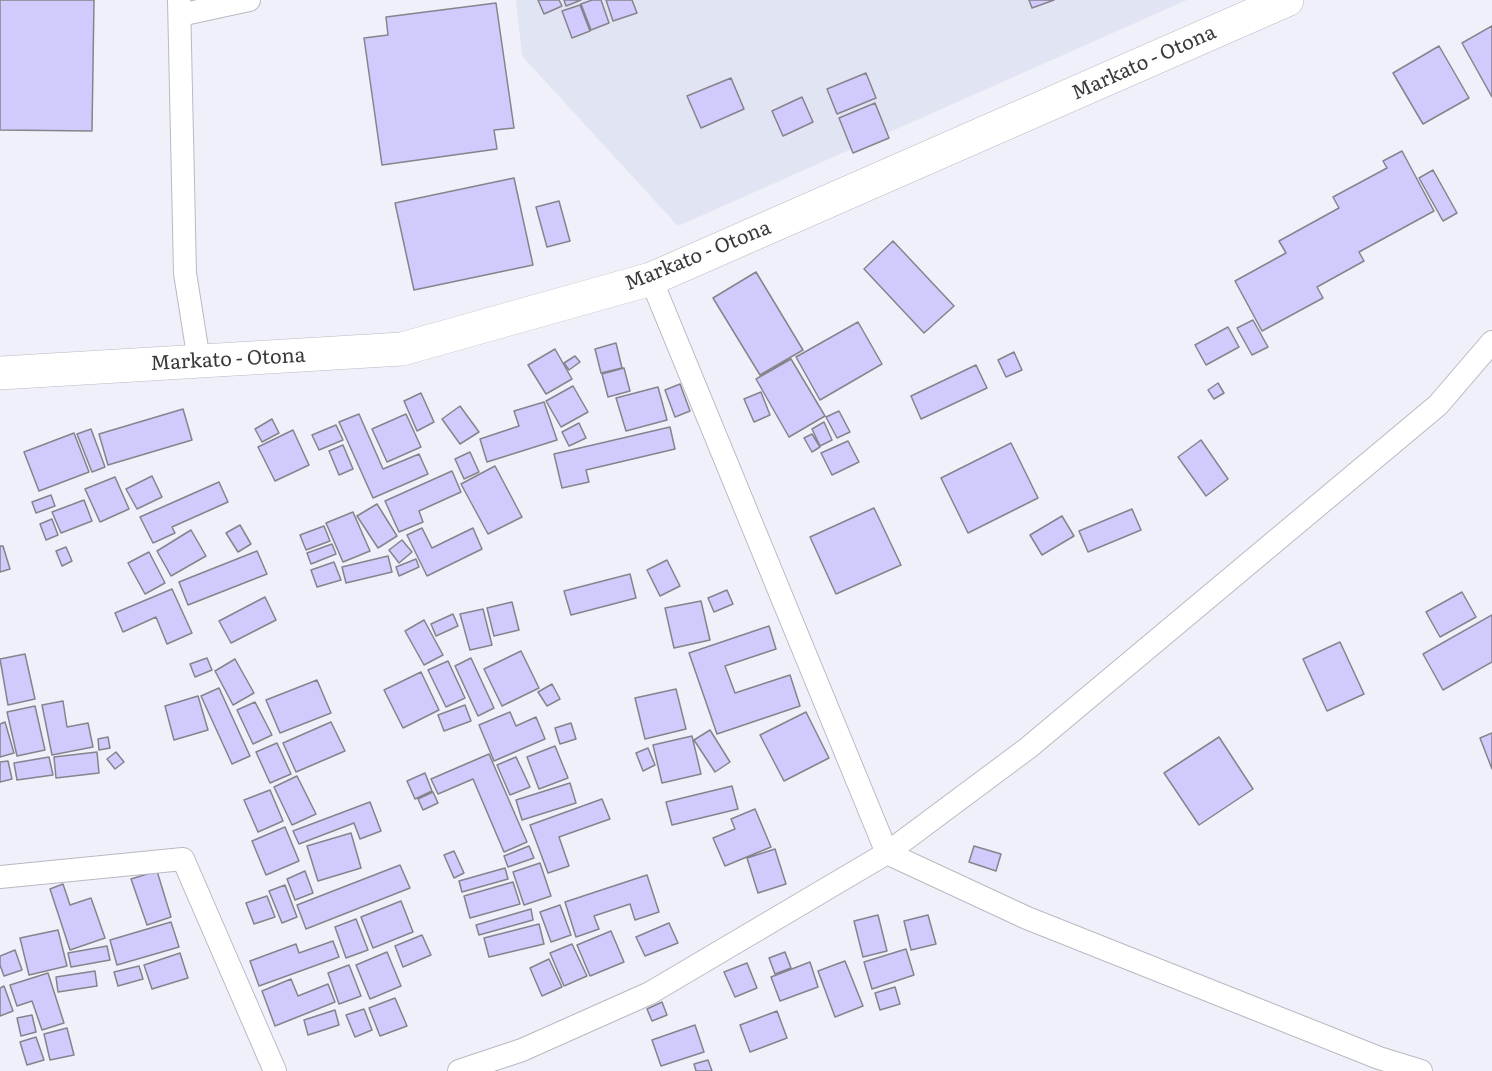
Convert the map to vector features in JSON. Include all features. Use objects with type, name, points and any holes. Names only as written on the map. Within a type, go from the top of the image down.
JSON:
[{"type":"main road","name":"Markato - Otona","points":[[0,373],[402,349],[651,279],[1287,0]]},
{"type":"street","points":[[199,361],[185,273],[179,7],[249,0]]},
{"type":"street","points":[[651,279],[888,853],[1027,918],[1379,1058],[1421,1071]]},
{"type":"street","points":[[459,1071],[522,1050],[650,993],[888,853],[1028,748],[1438,405],[1492,342]]},
{"type":"street","points":[[0,877],[183,859],[275,1071]]},
{"type":"shaded area","points":[[516,0],[1187,0],[678,226],[522,56]]},
{"type":"building","points":[[0,0],[94,0],[92,131],[0,130]]},
{"type":"building","points":[[538,0],[559,0],[562,6],[544,14]]},
{"type":"building","points":[[564,0],[581,0],[566,6]]},
{"type":"building","points":[[601,0],[609,23],[591,30],[581,4]]},
{"type":"building","points":[[606,0],[632,0],[637,13],[613,21]]},
{"type":"building","points":[[1029,0],[1054,0],[1032,8]]},
{"type":"building","points":[[496,3],[514,128],[494,130],[497,149],[382,165],[364,38],[388,35],[386,17]]},
{"type":"building","points":[[580,5],[590,31],[572,38],[562,11]]},
{"type":"building","points":[[1492,26],[1492,97],[1462,43]]},
{"type":"building","points":[[1439,46],[1469,98],[1423,124],[1393,73]]},
{"type":"building","points":[[866,73],[876,98],[837,114],[827,89]]},
{"type":"building","points":[[731,78],[744,109],[701,128],[687,96]]},
{"type":"building","points":[[802,97],[813,122],[783,136],[772,111]]},
{"type":"building","points":[[875,103],[889,138],[853,153],[839,118]]},
{"type":"building","points":[[1402,151],[1434,211],[1359,252],[1364,261],[1317,287],[1323,298],[1262,331],[1235,281],[1286,253],[1279,241],[1339,208],[1333,197],[1387,168],[1383,161]]},
{"type":"building","points":[[1433,170],[1457,213],[1443,221],[1419,178]]},
{"type":"building","points":[[514,178],[533,265],[414,290],[395,203]]},
{"type":"building","points":[[559,201],[570,241],[547,247],[536,207]]},
{"type":"building","points":[[893,241],[954,306],[924,333],[864,269]]},
{"type":"building","points":[[756,272],[803,350],[760,375],[713,298]]},
{"type":"building","points":[[1253,320],[1268,347],[1252,355],[1237,328]]},
{"type":"building","points":[[858,322],[882,364],[820,400],[796,357]]},
{"type":"building","points":[[1228,327],[1239,347],[1206,365],[1195,345]]},
{"type":"building","points":[[616,343],[622,368],[601,373],[595,349]]},
{"type":"building","points":[[555,349],[572,379],[546,394],[528,365]]},
{"type":"building","points":[[1014,352],[1022,370],[1006,377],[998,360]]},
{"type":"building","points":[[575,356],[580,362],[569,370],[564,363]]},
{"type":"building","points":[[791,359],[825,416],[789,437],[756,379]]},
{"type":"building","points":[[976,365],[987,388],[921,419],[911,396]]},
{"type":"building","points":[[624,368],[630,391],[608,397],[602,374]]},
{"type":"building","points":[[1218,383],[1224,393],[1214,399],[1208,390]]},
{"type":"building","points":[[680,384],[690,411],[675,417],[665,390]]},
{"type":"building","points":[[573,386],[588,412],[561,427],[546,401]]},
{"type":"building","points":[[658,387],[667,420],[626,431],[616,398]]},
{"type":"building","points":[[761,392],[770,415],[754,422],[744,399]]},
{"type":"building","points":[[421,393],[434,422],[417,431],[404,401]]},
{"type":"building","points":[[544,402],[557,440],[487,462],[480,439],[519,426],[514,411]]},
{"type":"building","points":[[460,406],[479,432],[460,444],[442,419]]},
{"type":"building","points":[[183,409],[192,440],[108,465],[99,434]]},
{"type":"building","points":[[839,411],[850,432],[837,438],[826,417]]},
{"type":"building","points":[[359,414],[383,469],[419,454],[428,474],[373,498],[339,422]]},
{"type":"building","points":[[406,414],[421,447],[387,462],[372,429]]},
{"type":"building","points":[[272,419],[279,433],[262,442],[255,429]]},
{"type":"building","points":[[824,422],[832,440],[820,446],[812,429]]},
{"type":"building","points":[[579,423],[586,438],[569,446],[562,432]]},
{"type":"building","points":[[336,425],[343,440],[319,450],[312,435]]},
{"type":"building","points":[[670,427],[675,449],[586,470],[589,482],[562,488],[554,454]]},
{"type":"building","points":[[91,429],[105,467],[92,472],[77,434]]},
{"type":"building","points":[[293,430],[309,465],[275,481],[258,447]]},
{"type":"building","points":[[74,433],[89,472],[39,491],[24,452]]},
{"type":"building","points":[[812,434],[820,447],[812,452],[804,438]]},
{"type":"building","points":[[1201,440],[1228,479],[1206,496],[1178,457]]},
{"type":"building","points":[[848,441],[859,462],[832,475],[821,453]]},
{"type":"building","points":[[1011,443],[1038,498],[968,533],[941,478]]},
{"type":"building","points":[[343,445],[353,469],[339,475],[329,451]]},
{"type":"building","points":[[470,452],[479,472],[464,479],[455,459]]},
{"type":"building","points":[[495,466],[522,517],[488,534],[461,484]]},
{"type":"building","points":[[452,471],[461,492],[419,511],[423,522],[399,532],[385,501]]},
{"type":"building","points":[[152,476],[162,497],[137,509],[126,489]]},
{"type":"building","points":[[115,477],[129,509],[100,522],[85,489]]},
{"type":"building","points":[[219,482],[228,502],[172,527],[175,533],[153,543],[140,517]]},
{"type":"building","points":[[51,495],[55,506],[36,513],[32,502]]},
{"type":"building","points":[[84,500],[92,521],[61,533],[52,512]]},
{"type":"building","points":[[377,504],[397,536],[378,548],[357,516]]},
{"type":"building","points":[[874,508],[901,565],[836,594],[810,537]]},
{"type":"building","points":[[1132,509],[1141,530],[1088,552],[1079,531]]},
{"type":"building","points":[[353,512],[370,551],[343,562],[326,523]]},
{"type":"building","points":[[1062,516],[1074,536],[1042,555],[1030,535]]},
{"type":"building","points":[[52,519],[58,535],[46,540],[40,524]]},
{"type":"building","points":[[240,525],[251,544],[238,552],[226,533]]},
{"type":"building","points":[[324,526],[330,541],[306,550],[300,535]]},
{"type":"building","points":[[422,528],[432,548],[473,528],[482,549],[427,576],[407,535]]},
{"type":"building","points":[[191,530],[206,556],[171,576],[157,551]]},
{"type":"building","points":[[402,540],[412,552],[399,563],[389,550]]},
{"type":"building","points":[[332,544],[336,554],[311,564],[307,553]]},
{"type":"building","points":[[0,546],[3,546],[10,569],[0,572]]},
{"type":"building","points":[[66,547],[72,561],[62,566],[56,551]]},
{"type":"building","points":[[257,551],[267,574],[188,605],[179,582]]},
{"type":"building","points":[[149,552],[165,583],[145,594],[128,563]]},
{"type":"building","points":[[388,556],[392,572],[346,583],[342,567]]},
{"type":"building","points":[[416,559],[419,567],[399,576],[396,567]]},
{"type":"building","points":[[667,560],[680,586],[660,596],[647,570]]},
{"type":"building","points":[[334,562],[341,580],[317,587],[311,570]]},
{"type":"building","points":[[630,574],[636,598],[571,615],[564,591]]},
{"type":"building","points":[[172,589],[192,633],[167,644],[156,617],[123,632],[115,613]]},
{"type":"building","points":[[727,590],[733,604],[714,612],[708,598]]},
{"type":"building","points":[[1462,592],[1476,617],[1440,637],[1426,612]]},
{"type":"building","points":[[265,597],[276,620],[231,643],[219,621]]},
{"type":"building","points":[[701,601],[710,640],[674,648],[665,608]]},
{"type":"building","points":[[512,602],[519,630],[494,636],[487,608]]},
{"type":"building","points":[[483,609],[492,645],[470,650],[460,614]]},
{"type":"building","points":[[453,614],[458,626],[436,636],[431,624]]},
{"type":"building","points":[[1492,615],[1492,662],[1443,690],[1423,654]]},
{"type":"building","points":[[424,620],[443,655],[424,665],[405,631]]},
{"type":"building","points":[[769,626],[776,649],[725,666],[735,693],[790,675],[800,706],[717,734],[689,653]]},
{"type":"building","points":[[1340,642],[1364,694],[1327,711],[1303,659]]},
{"type":"building","points":[[521,651],[539,688],[502,706],[484,669]]},
{"type":"building","points":[[25,654],[35,699],[8,705],[0,659]]},
{"type":"building","points":[[207,658],[212,670],[195,677],[190,664]]},
{"type":"building","points":[[471,658],[494,708],[478,716],[455,666]]},
{"type":"building","points":[[235,659],[254,693],[233,705],[215,671]]},
{"type":"building","points":[[448,661],[465,698],[446,707],[428,670]]},
{"type":"building","points":[[421,672],[439,710],[403,728],[384,690]]},
{"type":"building","points":[[317,680],[331,713],[280,733],[266,700]]},
{"type":"building","points":[[552,684],[560,699],[547,706],[538,692]]},
{"type":"building","points":[[219,688],[250,756],[232,764],[201,696]]},
{"type":"building","points":[[676,689],[686,729],[645,739],[635,698]]},
{"type":"building","points":[[198,696],[208,730],[174,740],[165,706]]},
{"type":"building","points":[[63,701],[67,727],[88,723],[93,747],[52,755],[42,705]]},
{"type":"building","points":[[255,702],[272,735],[253,744],[237,710]]},
{"type":"building","points":[[465,705],[471,721],[444,731],[438,715]]},
{"type":"building","points":[[35,706],[45,750],[17,756],[7,712]]},
{"type":"building","points":[[510,712],[516,726],[536,717],[545,739],[494,761],[479,725]]},
{"type":"building","points":[[806,712],[829,758],[784,781],[760,735]]},
{"type":"building","points":[[5,722],[14,753],[0,757],[0,724]]},
{"type":"building","points":[[331,722],[345,751],[296,772],[283,743]]},
{"type":"building","points":[[571,723],[576,739],[560,744],[555,728]]},
{"type":"building","points":[[710,730],[730,762],[715,772],[694,740]]},
{"type":"building","points":[[1492,733],[1492,769],[1480,738]]},
{"type":"building","points":[[692,736],[701,774],[662,783],[653,745]]},
{"type":"building","points":[[108,737],[110,748],[99,750],[98,739]]},
{"type":"building","points":[[1219,737],[1253,789],[1199,825],[1164,773]]},
{"type":"building","points":[[277,743],[291,774],[270,783],[256,752]]},
{"type":"building","points":[[555,746],[568,778],[539,789],[527,757]]},
{"type":"building","points":[[648,748],[655,765],[643,771],[636,753]]},
{"type":"building","points":[[97,752],[99,773],[56,778],[54,757]]},
{"type":"building","points":[[116,752],[124,762],[115,769],[107,759]]},
{"type":"building","points":[[489,754],[527,842],[504,852],[473,779],[438,794],[431,779]]},
{"type":"building","points":[[49,757],[53,775],[17,780],[14,763]]},
{"type":"building","points":[[516,757],[530,787],[510,795],[497,765]]},
{"type":"building","points":[[8,761],[12,779],[0,782],[0,762]]},
{"type":"building","points":[[425,773],[432,791],[415,799],[407,781]]},
{"type":"building","points":[[297,776],[316,814],[292,825],[274,787]]},
{"type":"building","points":[[570,783],[576,803],[522,820],[516,800]]},
{"type":"building","points":[[732,786],[738,809],[672,825],[666,802]]},
{"type":"building","points":[[270,790],[283,821],[258,832],[244,800]]},
{"type":"building","points":[[433,792],[438,803],[423,810],[418,799]]},
{"type":"building","points":[[602,799],[610,819],[559,837],[569,866],[548,873],[530,825]]},
{"type":"building","points":[[370,802],[381,831],[360,839],[354,823],[299,844],[293,831]]},
{"type":"building","points":[[755,809],[771,847],[725,866],[713,838],[735,829],[731,819]]},
{"type":"building","points":[[285,827],[299,861],[266,875],[252,841]]},
{"type":"building","points":[[351,833],[361,868],[318,881],[307,846]]},
{"type":"building","points":[[529,846],[534,858],[508,867],[504,856]]},
{"type":"building","points":[[974,846],[1001,854],[996,871],[969,862]]},
{"type":"building","points":[[775,849],[786,884],[758,893],[747,858]]},
{"type":"building","points":[[454,851],[464,873],[454,878],[444,855]]},
{"type":"building","points":[[540,863],[551,896],[524,905],[513,872]]},
{"type":"building","points":[[400,865],[410,888],[306,929],[297,905]]},
{"type":"building","points":[[505,868],[508,879],[462,892],[459,881]]},
{"type":"building","points":[[157,871],[171,917],[147,925],[131,879]]},
{"type":"building","points":[[305,871],[313,893],[295,900],[287,879]]},
{"type":"building","points":[[647,875],[659,912],[635,920],[630,904],[594,916],[599,929],[576,937],[565,902]]},
{"type":"building","points":[[513,882],[520,904],[470,918],[464,896]]},
{"type":"building","points":[[63,884],[70,905],[91,898],[105,938],[70,950],[50,889]]},
{"type":"building","points":[[285,885],[297,917],[282,923],[269,891]]},
{"type":"building","points":[[267,896],[275,917],[254,924],[246,903]]},
{"type":"building","points":[[401,901],[413,932],[373,948],[361,917]]},
{"type":"building","points":[[560,905],[571,935],[551,942],[540,912]]},
{"type":"building","points":[[531,909],[533,920],[479,935],[476,925]]},
{"type":"building","points":[[878,915],[887,951],[863,957],[854,921]]},
{"type":"building","points":[[928,915],[936,944],[911,950],[904,921]]},
{"type":"building","points":[[356,919],[368,950],[346,958],[335,927]]},
{"type":"building","points":[[171,922],[179,947],[117,965],[110,940]]},
{"type":"building","points":[[669,923],[678,943],[645,956],[636,937]]},
{"type":"building","points":[[539,924],[544,944],[489,957],[484,938]]},
{"type":"building","points":[[58,930],[67,966],[29,975],[20,938]]},
{"type":"building","points":[[611,931],[624,962],[590,976],[577,945]]},
{"type":"building","points":[[422,935],[431,955],[403,967],[395,946]]},
{"type":"building","points":[[333,941],[339,957],[259,986],[250,961],[296,944],[299,953]]},
{"type":"building","points":[[572,944],[587,976],[564,986],[550,953]]},
{"type":"building","points":[[107,946],[110,960],[71,967],[68,953]]},
{"type":"building","points":[[906,949],[914,975],[872,989],[864,962]]},
{"type":"building","points":[[15,950],[22,970],[4,976],[0,956]]},
{"type":"building","points":[[387,952],[401,986],[370,999],[356,965]]},
{"type":"building","points":[[785,952],[791,968],[775,974],[769,958]]},
{"type":"building","points":[[180,953],[188,978],[152,989],[144,965]]},
{"type":"building","points":[[549,959],[562,987],[542,996],[530,968]]},
{"type":"building","points":[[845,961],[863,1006],[835,1017],[818,971]]},
{"type":"building","points":[[810,962],[818,987],[780,1001],[771,977]]},
{"type":"building","points":[[747,963],[757,988],[735,997],[724,972]]},
{"type":"building","points":[[349,965],[361,996],[339,1004],[328,973]]},
{"type":"building","points":[[139,966],[143,979],[118,986],[114,972]]},
{"type":"building","points":[[95,971],[97,986],[58,992],[56,977]]},
{"type":"building","points":[[48,973],[64,1023],[42,1030],[32,1001],[17,1006],[10,985]]},
{"type":"building","points":[[291,979],[298,996],[328,984],[335,1002],[275,1026],[262,991]]},
{"type":"building","points":[[4,986],[13,1011],[0,1016],[0,988]]},
{"type":"building","points":[[895,987],[900,1004],[880,1010],[875,993]]},
{"type":"building","points":[[395,998],[407,1026],[380,1036],[369,1008]]},
{"type":"building","points":[[662,1002],[667,1015],[652,1021],[647,1009]]},
{"type":"building","points":[[364,1009],[372,1030],[355,1037],[346,1015]]},
{"type":"building","points":[[335,1010],[339,1025],[308,1035],[304,1020]]},
{"type":"building","points":[[777,1011],[787,1038],[750,1052],[740,1025]]},
{"type":"building","points":[[32,1015],[36,1032],[21,1036],[17,1018]]},
{"type":"building","points":[[695,1025],[704,1052],[661,1066],[652,1040]]},
{"type":"building","points":[[67,1028],[74,1055],[50,1060],[44,1034]]},
{"type":"building","points":[[36,1037],[44,1060],[27,1065],[20,1042]]},
{"type":"building","points":[[708,1060],[712,1071],[696,1071],[694,1064]]}]
